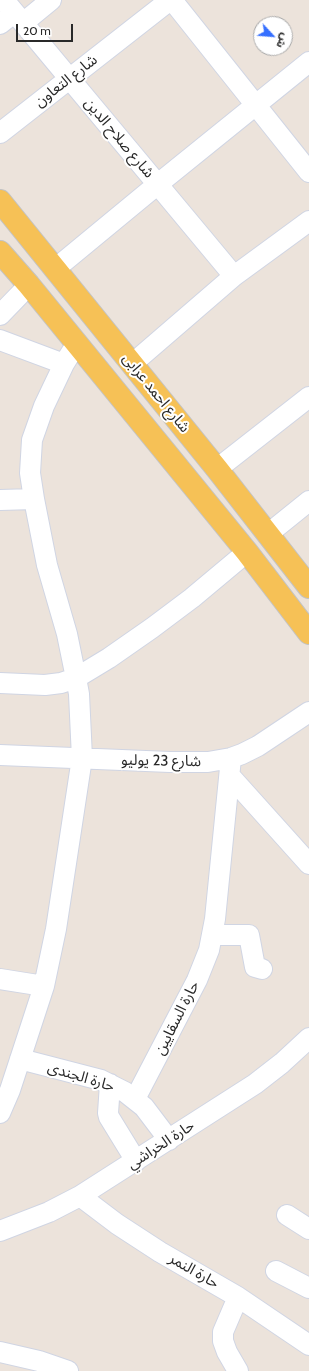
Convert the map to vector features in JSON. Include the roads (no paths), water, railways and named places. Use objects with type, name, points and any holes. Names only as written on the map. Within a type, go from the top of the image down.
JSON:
[{"type":"main road","name":"شارع احمد عرابى","points":[[0,201],[217,469],[309,587]]},
{"type":"main road","name":"شارع احمد عرابى","points":[[0,252],[77,343],[247,552],[309,633]]},
{"type":"street","points":[[10,15],[51,0]]},
{"type":"street","points":[[171,0],[309,172]]},
{"type":"street","name":"شارع التعاون","points":[[0,133],[171,0]]},
{"type":"street","name":"شارع صلاح الدين","points":[[10,15],[70,78],[234,276]]},
{"type":"street","points":[[55,269],[309,62]]},
{"type":"street","points":[[132,364],[234,276],[309,221]]},
{"type":"street","points":[[0,315],[29,285]]},
{"type":"street","points":[[0,340],[64,364]]},
{"type":"street","points":[[0,1113],[10,1090],[44,986],[56,929],[82,758],[79,694],[67,634],[47,565],[30,473],[32,440],[44,406],[64,364],[77,343]]},
{"type":"street","points":[[217,469],[309,397]]},
{"type":"street","points":[[0,500],[34,500]]},
{"type":"street","points":[[268,534],[309,502]]},
{"type":"street","points":[[0,682],[45,685],[60,683],[76,678],[152,628],[192,598],[247,552]]},
{"type":"street","name":"شارع 23 يوليو","points":[[0,755],[208,762],[230,767],[242,754],[258,746],[309,712]]},
{"type":"street","points":[[230,767],[309,864]]},
{"type":"street","name":"حارة السقايين","points":[[135,1099],[197,980],[209,950],[213,935],[230,767]]},
{"type":"street","points":[[213,935],[249,935],[255,967],[262,969]]},
{"type":"street","points":[[0,979],[44,986]]},
{"type":"street","name":"حارة الخراشي","points":[[0,1231],[49,1212],[80,1196],[255,1084],[282,1063],[309,1038]]},
{"type":"street","name":"حارة الجندى","points":[[20,1059],[101,1080],[110,1084],[135,1099],[144,1107],[169,1140]]},
{"type":"street","points":[[110,1084],[108,1117],[136,1160]]},
{"type":"street","name":"حارة النمر","points":[[80,1196],[117,1224],[160,1252],[238,1297],[309,1343]]},
{"type":"street","points":[[287,1215],[309,1229]]},
{"type":"street","points":[[276,1271],[309,1288]]},
{"type":"street","points":[[238,1297],[223,1332],[223,1341],[227,1352],[238,1371]]},
{"type":"street","points":[[0,1352],[39,1361],[68,1371]]}]
